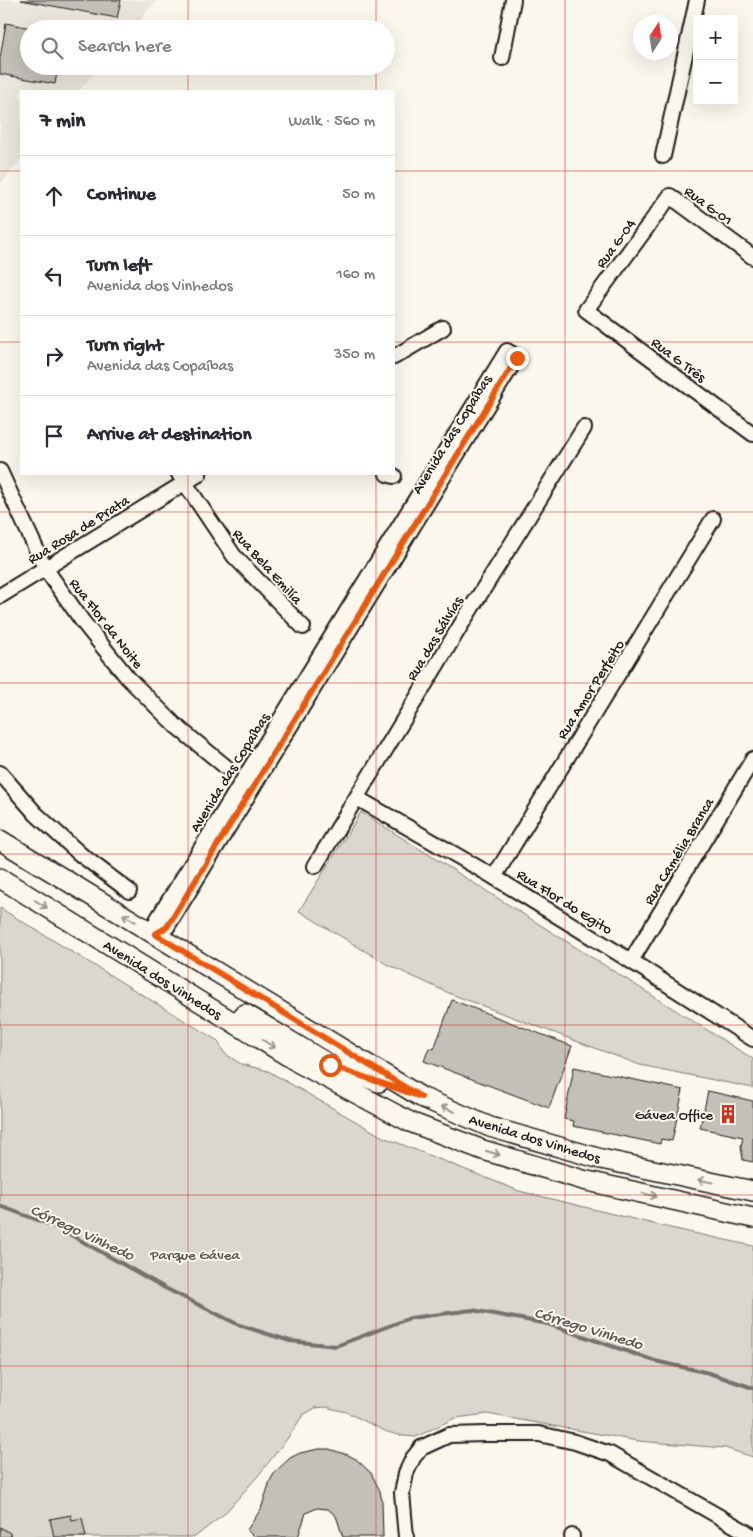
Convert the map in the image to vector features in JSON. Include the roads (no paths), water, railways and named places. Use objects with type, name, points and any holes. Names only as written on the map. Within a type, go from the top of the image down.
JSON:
[{"type":"main road","name":"Avenida dos Vinhedos","points":[[0,840],[421,1097],[490,1127],[601,1159],[753,1191]]},
{"type":"main road","name":"Avenida dos Vinhedos","points":[[0,878],[299,1063],[410,1122],[483,1150],[583,1180],[753,1218]]},
{"type":"main road","points":[[238,1025],[245,1014],[330,1065],[421,1097]]},
{"type":"street","points":[[502,58],[513,0]]},
{"type":"street","points":[[663,156],[697,0]]},
{"type":"street","name":"Rua G-01","points":[[670,196],[753,258]]},
{"type":"street","name":"Rua G-04","points":[[586,310],[670,196]]},
{"type":"street","name":"Rua G Três","points":[[586,310],[753,434]]},
{"type":"street","points":[[395,356],[443,328]]},
{"type":"street","name":"Avenida das Copaíbas","points":[[507,351],[517,358],[167,927],[155,934],[157,920],[507,351]]},
{"type":"street","name":"Rua das Sálvías","points":[[315,866],[472,607],[584,428]]},
{"type":"street","name":"Rua Flor da Noite","points":[[0,471],[45,568],[84,622],[128,678],[175,725],[226,768]]},
{"type":"street","name":"Rua Rosa de Prata","points":[[0,596],[181,478],[194,475]]},
{"type":"street","name":"Rua Bela Emilía","points":[[181,478],[234,556],[303,628]]},
{"type":"street","name":"Rua Amor Perfeito","points":[[494,876],[713,520]]},
{"type":"street","name":"Rua Camélia Branca","points":[[631,961],[753,759]]},
{"type":"street","points":[[0,773],[36,814],[73,847],[129,891]]},
{"type":"street","name":"Rua Flor do Egito","points":[[357,798],[494,876],[753,1039]]},
{"type":"street","points":[[406,1537],[402,1493],[406,1473],[413,1458],[422,1448],[449,1435],[539,1434],[575,1442],[610,1454],[753,1536]]},
{"type":"waterway","name":"Córrego Vinhedo","points":[[0,1206],[71,1235],[165,1288],[239,1325],[290,1341],[336,1346],[410,1318],[472,1310],[548,1324],[655,1361],[709,1373],[753,1388]]},
{"type":"place","name":"Gávea Office","points":[[728,1114]]},
{"type":"park label","name":"Parque Gávea","points":[[195,1254]]}]
